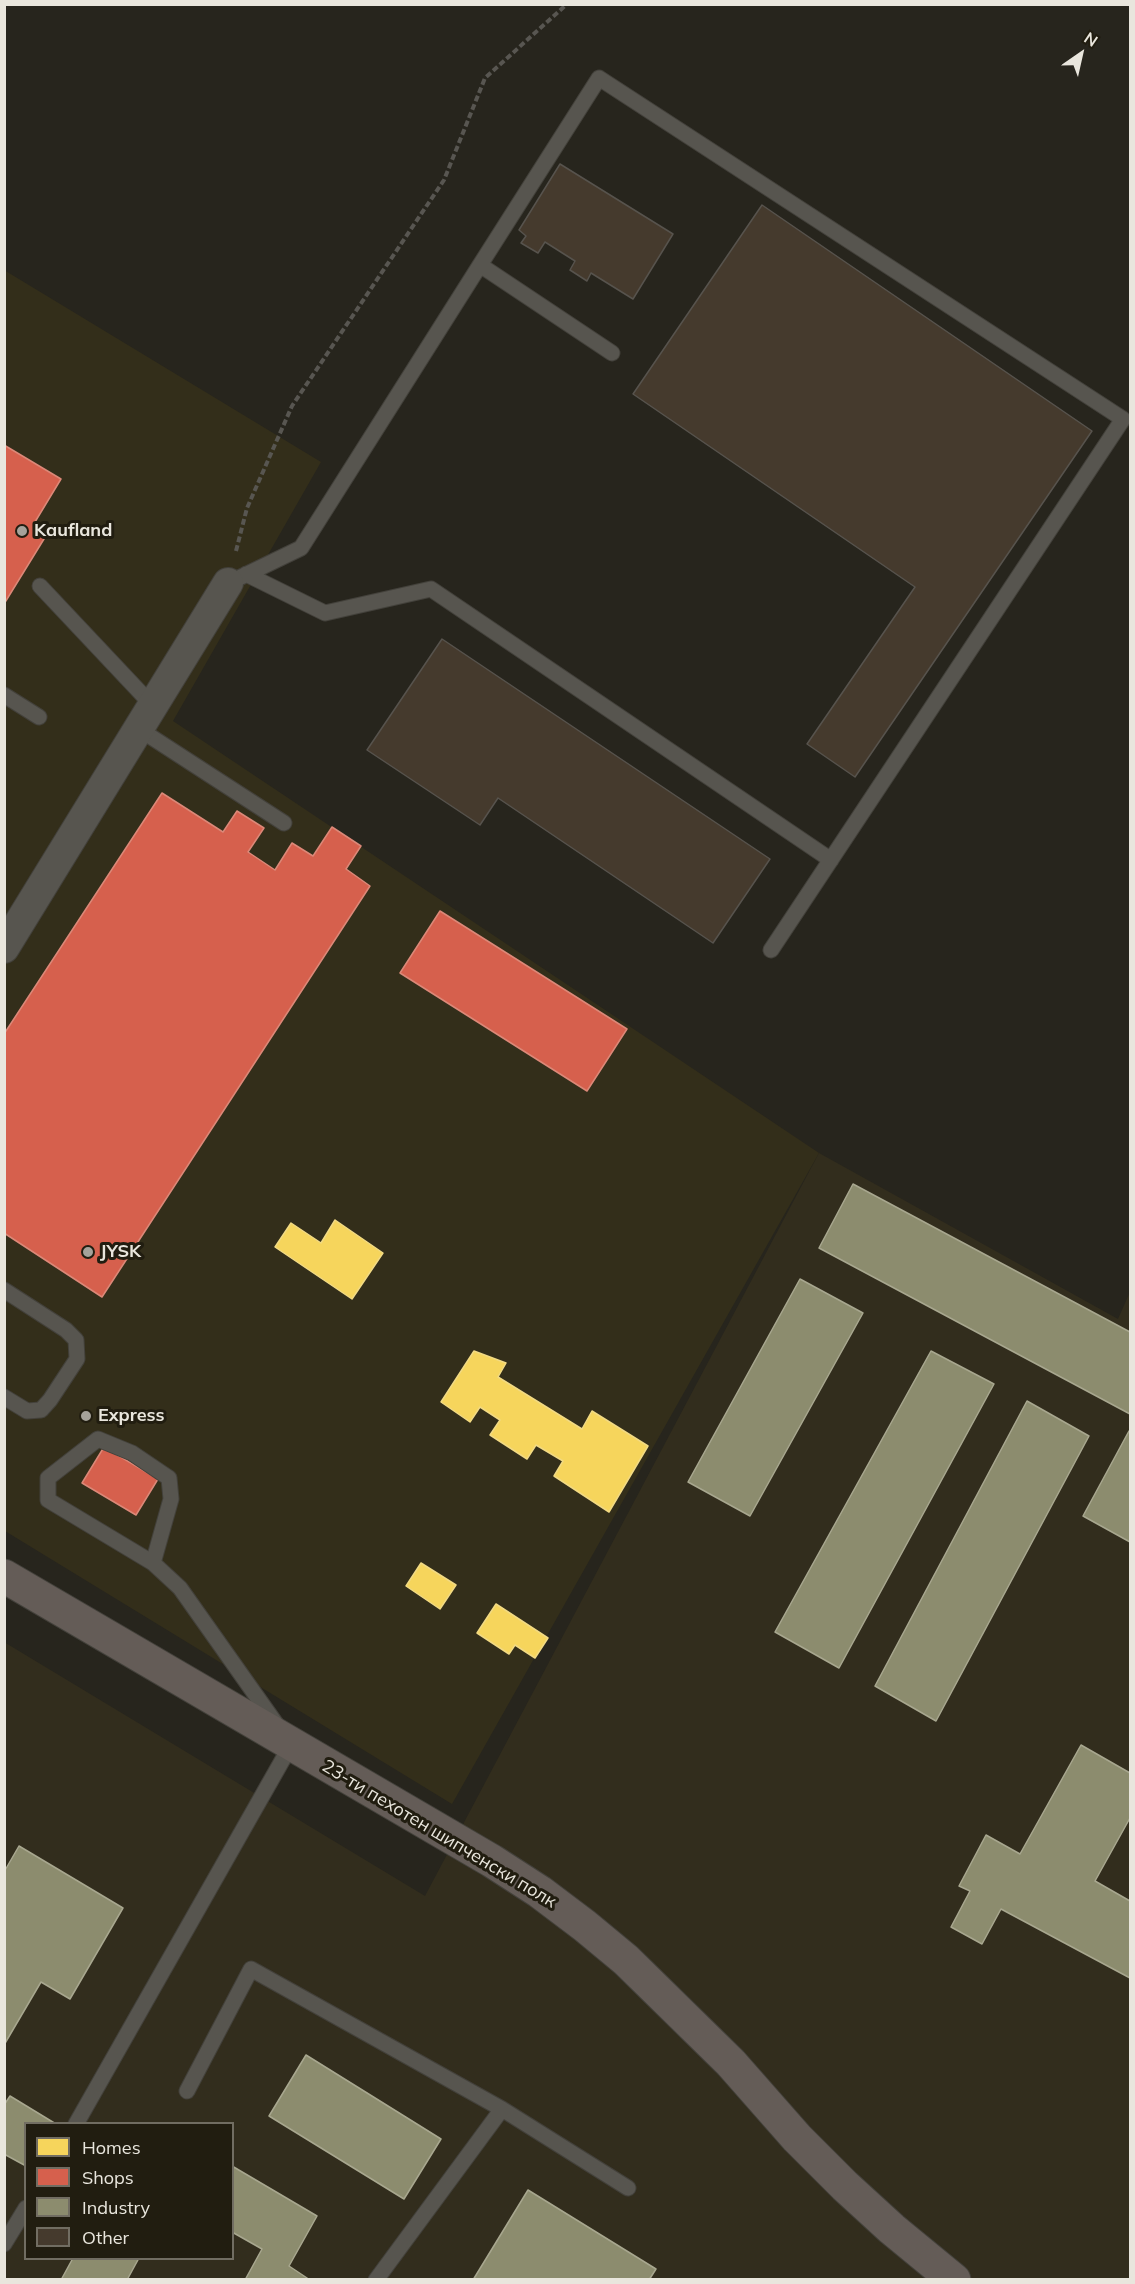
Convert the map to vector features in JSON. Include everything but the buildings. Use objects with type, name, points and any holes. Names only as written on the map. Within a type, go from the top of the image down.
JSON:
[{"type":"main road","name":"23-ти пехотен шипченски полк","points":[[4,1576],[492,1861],[540,1892],[626,1960],[731,2063],[797,2138],[845,2187],[954,2280]]},
{"type":"street","points":[[4,948],[146,717],[237,579]]},
{"type":"lane","points":[[237,579],[301,548],[598,78],[1123,419],[771,950]]},
{"type":"lane","points":[[480,265],[612,353]]},
{"type":"lane","points":[[237,579],[325,613],[431,589],[831,860]]},
{"type":"lane","points":[[40,586],[146,717],[284,823]]},
{"type":"lane","points":[[4,695],[39,717]]},
{"type":"lane","points":[[4,1290],[71,1335],[76,1340],[77,1359],[50,1400],[40,1410],[27,1411],[4,1397]]},
{"type":"lane","points":[[77,2122],[291,1745],[180,1588],[153,1563],[48,1500],[48,1478],[98,1438],[132,1453],[170,1478],[171,1499],[153,1563]]},
{"type":"lane","points":[[187,2091],[251,1969],[502,2109],[628,2188]]},
{"type":"lane","points":[[376,2280],[502,2109]]},
{"type":"lane","points":[[4,2244],[24,2211]]},
{"type":"path","points":[[237,579],[247,508],[292,406],[444,180],[485,78],[567,4]]},
{"type":"shaded area","points":[[4,270],[321,462],[173,721],[819,1153],[452,1804],[5,1531]]},
{"type":"shaded area","points":[[819,1153],[1118,1319],[1130,1292],[1130,2279],[5,2279],[4,1642],[425,1896]]},
{"type":"place","name":"Kaufland","points":[[22,531]]},
{"type":"place","name":"JYSK","points":[[88,1252]]},
{"type":"place","name":"Express","points":[[86,1416]]}]
